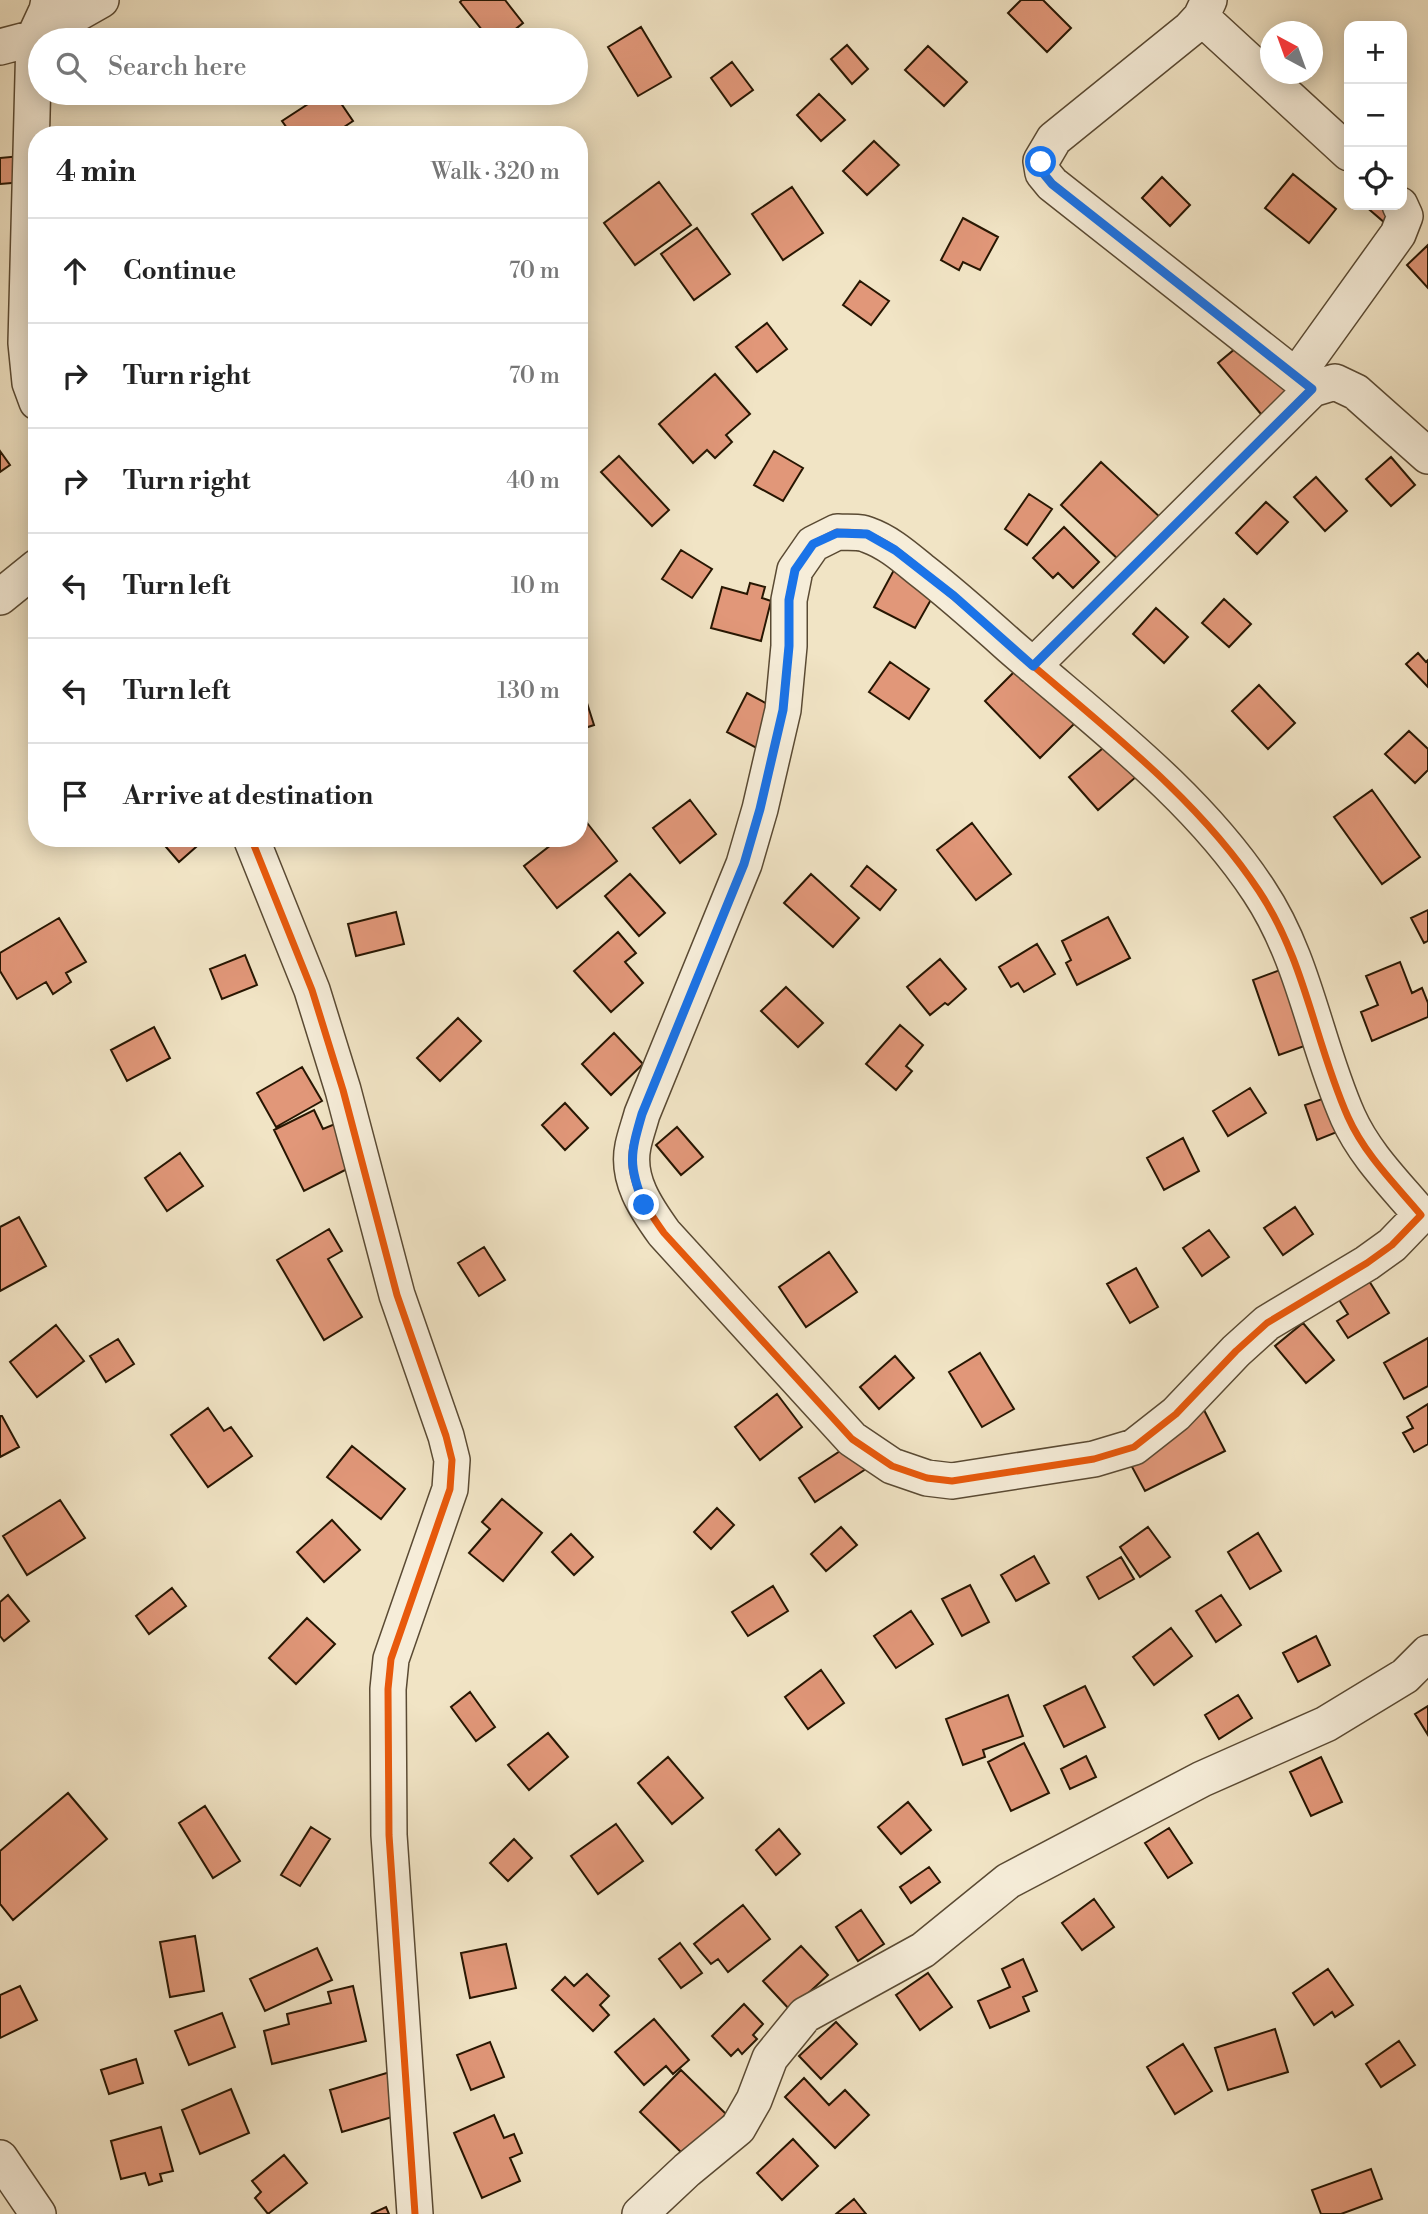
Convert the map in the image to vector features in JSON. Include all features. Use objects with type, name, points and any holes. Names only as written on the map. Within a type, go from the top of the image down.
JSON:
[{"type":"street","points":[[39,28],[49,0]]},
{"type":"street","points":[[52,28],[101,0]]},
{"type":"street","points":[[1344,148],[1205,9],[1190,29],[1054,139],[1041,162],[1043,173],[1052,184],[1304,383],[1335,382],[1356,392],[1428,456]]},
{"type":"street","points":[[0,47],[28,40]]},
{"type":"street","points":[[32,105],[32,126]]},
{"type":"street","points":[[1033,666],[1304,383],[1398,234],[1405,216],[1402,210]]},
{"type":"street","points":[[28,267],[28,363]]},
{"type":"street","points":[[837,533],[867,534],[895,550],[954,596],[1181,795],[1229,851],[1259,891],[1281,928],[1349,1120],[1368,1152],[1424,1210],[1391,1245],[1367,1263],[1267,1323],[1236,1351],[1176,1414],[1134,1447],[1094,1459],[952,1481],[927,1478],[892,1466],[852,1439],[664,1233],[644,1205],[634,1178],[632,1149],[642,1114],[744,864],[783,710],[789,646],[789,600],[795,570],[813,544],[837,533]]},
{"type":"street","points":[[0,597],[28,574]]},
{"type":"street","points":[[255,847],[312,990],[343,1090],[397,1295],[452,1460],[450,1489],[391,1659],[388,1689],[389,1835],[415,2214]]},
{"type":"street","points":[[640,2214],[738,2128],[754,2100],[771,2058],[805,2015],[923,1950],[1007,1881],[1202,1779],[1326,1724],[1405,1676],[1428,1653]]},
{"type":"street","points":[[0,2158],[38,2214]]},
{"type":"building","points":[[505,0],[523,23],[517,28],[481,28],[460,2]]},
{"type":"building","points":[[1021,0],[1043,0],[1071,28],[1047,52],[1008,13]]},
{"type":"building","points":[[641,27],[671,77],[638,96],[608,47]]},
{"type":"building","points":[[847,45],[868,69],[852,84],[831,59]]},
{"type":"building","points":[[928,46],[967,82],[944,106],[905,70]]},
{"type":"building","points":[[732,62],[753,90],[731,106],[711,78]]},
{"type":"building","points":[[819,94],[845,120],[821,141],[797,115]]},
{"type":"building","points":[[307,105],[342,105],[353,121],[346,126],[286,126],[282,121]]},
{"type":"building","points":[[874,141],[899,165],[867,195],[843,171]]},
{"type":"building","points":[[21,156],[23,182],[0,184],[0,158]]},
{"type":"building","points":[[1293,174],[1336,209],[1309,243],[1265,208]]},
{"type":"building","points":[[1162,177],[1190,205],[1170,226],[1142,198]]},
{"type":"building","points":[[659,182],[691,225],[635,265],[604,223]]},
{"type":"building","points":[[792,187],[823,233],[783,260],[752,214]]},
{"type":"building","points":[[1370,210],[1397,210],[1385,223]]},
{"type":"building","points":[[963,218],[998,237],[980,270],[963,262],[959,270],[941,260]]},
{"type":"building","points":[[697,228],[730,274],[694,300],[661,254]]},
{"type":"building","points":[[1428,245],[1428,288],[1407,265]]},
{"type":"building","points":[[860,281],[889,301],[871,325],[843,305]]},
{"type":"building","points":[[767,323],[787,349],[757,372],[736,347]]},
{"type":"building","points":[[1259,329],[1306,386],[1266,420],[1218,363]]},
{"type":"building","points":[[715,374],[750,414],[726,435],[732,442],[715,458],[707,450],[693,463],[659,424]]},
{"type":"building","points":[[0,451],[10,465],[0,472]]},
{"type":"building","points":[[774,451],[803,468],[783,501],[754,485]]},
{"type":"building","points":[[619,456],[669,510],[652,526],[601,472]]},
{"type":"building","points":[[1391,457],[1415,485],[1391,506],[1366,479]]},
{"type":"building","points":[[1101,462],[1163,520],[1122,563],[1061,505]]},
{"type":"building","points":[[1316,477],[1347,511],[1325,531],[1294,497]]},
{"type":"building","points":[[1029,494],[1052,509],[1027,545],[1005,529]]},
{"type":"building","points":[[1266,502],[1288,522],[1257,554],[1236,533]]},
{"type":"building","points":[[1064,527],[1099,562],[1073,588],[1058,573],[1053,578],[1033,558]]},
{"type":"building","points":[[681,550],[712,569],[692,598],[662,579]]},
{"type":"building","points":[[895,568],[937,589],[915,628],[874,607]]},
{"type":"building","points":[[750,583],[765,587],[762,598],[771,601],[761,641],[711,628],[722,587],[747,594]]},
{"type":"building","points":[[1224,599],[1251,624],[1229,647],[1202,623]]},
{"type":"building","points":[[1156,608],[1188,637],[1164,663],[1133,634]]},
{"type":"building","points":[[1418,653],[1426,662],[1428,660],[1428,687],[1406,664]]},
{"type":"building","points":[[890,662],[929,689],[909,719],[869,692]]},
{"type":"building","points":[[1019,667],[1075,723],[1040,758],[985,701]]},
{"type":"building","points":[[1259,685],[1295,723],[1268,749],[1232,711]]},
{"type":"building","points":[[747,693],[782,712],[762,751],[727,732]]},
{"type":"building","points":[[588,706],[594,725],[588,727]]},
{"type":"building","points":[[1409,731],[1428,749],[1428,770],[1415,783],[1385,754]]},
{"type":"building","points":[[1109,743],[1137,776],[1098,810],[1069,777]]},
{"type":"building","points":[[1372,790],[1420,857],[1382,884],[1334,817]]},
{"type":"building","points":[[690,800],[716,834],[680,863],[653,828]]},
{"type":"building","points":[[972,823],[1011,874],[976,900],[937,850]]},
{"type":"building","points":[[588,824],[617,861],[557,908],[524,866],[548,847],[588,847]]},
{"type":"building","points":[[166,847],[196,847],[179,862]]},
{"type":"building","points":[[867,866],[896,890],[880,910],[851,886]]},
{"type":"building","points":[[630,874],[665,913],[639,936],[605,896]]},
{"type":"building","points":[[811,874],[859,918],[833,947],[784,903]]},
{"type":"building","points":[[1428,910],[1428,941],[1424,943],[1411,918]]},
{"type":"building","points":[[396,912],[404,944],[356,956],[348,924]]},
{"type":"building","points":[[1108,917],[1130,958],[1077,985],[1066,963],[1071,960],[1062,941]]},
{"type":"building","points":[[59,918],[86,962],[66,973],[71,982],[53,994],[46,982],[17,999],[0,971],[0,953]]},
{"type":"building","points":[[618,932],[636,953],[625,962],[643,983],[611,1012],[574,971]]},
{"type":"building","points":[[1037,944],[1055,974],[1024,992],[1018,983],[1011,987],[999,967]]},
{"type":"building","points":[[245,955],[257,985],[222,999],[210,969]]},
{"type":"building","points":[[940,959],[966,989],[948,1005],[945,1003],[930,1015],[907,987]]},
{"type":"building","points":[[1400,962],[1412,993],[1422,988],[1428,1003],[1428,1017],[1372,1041],[1361,1012],[1378,1005],[1366,976]]},
{"type":"building","points":[[1291,966],[1327,1038],[1279,1055],[1253,980]]},
{"type":"building","points":[[786,987],[823,1023],[798,1047],[761,1011]]},
{"type":"building","points":[[458,1018],[481,1041],[440,1081],[417,1058]]},
{"type":"building","points":[[900,1025],[923,1045],[906,1066],[912,1071],[896,1090],[866,1064]]},
{"type":"building","points":[[154,1027],[170,1058],[127,1081],[111,1050]]},
{"type":"building","points":[[614,1033],[643,1064],[611,1095],[582,1064]]},
{"type":"building","points":[[302,1067],[322,1101],[276,1127],[257,1093]]},
{"type":"building","points":[[1250,1088],[1266,1113],[1228,1136],[1213,1111]]},
{"type":"building","points":[[1325,1098],[1337,1132],[1317,1140],[1305,1105]]},
{"type":"building","points":[[565,1103],[588,1128],[565,1150],[542,1125]]},
{"type":"building","points":[[314,1110],[323,1129],[335,1124],[355,1165],[304,1191],[274,1130]]},
{"type":"building","points":[[677,1127],[703,1157],[681,1175],[656,1145]]},
{"type":"building","points":[[1183,1138],[1199,1171],[1164,1190],[1147,1158]]},
{"type":"building","points":[[180,1153],[203,1186],[167,1211],[145,1178]]},
{"type":"building","points":[[1295,1207],[1313,1234],[1283,1255],[1264,1228]]},
{"type":"building","points":[[19,1217],[46,1266],[0,1291],[0,1227]]},
{"type":"building","points":[[329,1229],[342,1251],[328,1259],[362,1317],[324,1340],[277,1260]]},
{"type":"building","points":[[1209,1230],[1229,1257],[1202,1276],[1183,1248]]},
{"type":"building","points":[[484,1247],[505,1280],[479,1296],[458,1263]]},
{"type":"building","points":[[829,1252],[857,1292],[806,1327],[779,1287]]},
{"type":"building","points":[[1136,1268],[1158,1307],[1130,1323],[1107,1284]]},
{"type":"building","points":[[1366,1276],[1389,1313],[1348,1338],[1337,1321],[1348,1314],[1336,1295]]},
{"type":"building","points":[[1303,1323],[1334,1360],[1306,1383],[1275,1346]]},
{"type":"building","points":[[56,1325],[84,1361],[37,1397],[10,1362]]},
{"type":"building","points":[[1428,1338],[1428,1386],[1404,1399],[1384,1363]]},
{"type":"building","points":[[118,1339],[134,1364],[106,1382],[90,1356]]},
{"type":"building","points":[[980,1353],[1014,1409],[982,1427],[949,1372]]},
{"type":"building","points":[[895,1356],[914,1378],[879,1409],[860,1387]]},
{"type":"building","points":[[777,1394],[802,1427],[760,1460],[735,1427]]},
{"type":"building","points":[[1428,1404],[1428,1444],[1414,1452],[1403,1433],[1413,1428],[1407,1417]]},
{"type":"building","points":[[208,1408],[224,1431],[231,1427],[252,1456],[208,1487],[171,1435]]},
{"type":"building","points":[[1204,1410],[1225,1451],[1145,1491],[1124,1452]]},
{"type":"building","points":[[0,1416],[19,1447],[0,1457]]},
{"type":"building","points":[[854,1442],[869,1467],[815,1502],[799,1478]]},
{"type":"building","points":[[352,1446],[405,1489],[381,1519],[327,1477]]},
{"type":"building","points":[[502,1499],[542,1533],[503,1581],[469,1553],[490,1529],[482,1522]]},
{"type":"building","points":[[60,1500],[85,1538],[27,1575],[3,1536]]},
{"type":"building","points":[[717,1508],[734,1525],[711,1549],[694,1532]]},
{"type":"building","points":[[332,1520],[360,1550],[324,1582],[297,1552]]},
{"type":"building","points":[[841,1527],[857,1545],[826,1571],[811,1554]]},
{"type":"building","points":[[1148,1527],[1170,1557],[1140,1577],[1120,1547]]},
{"type":"building","points":[[1258,1533],[1281,1571],[1250,1589],[1228,1552]]},
{"type":"building","points":[[571,1534],[593,1557],[574,1575],[552,1552]]},
{"type":"building","points":[[1034,1556],[1049,1583],[1016,1601],[1001,1575]]},
{"type":"building","points":[[1121,1557],[1134,1579],[1099,1599],[1087,1577]]},
{"type":"building","points":[[970,1585],[989,1622],[962,1636],[942,1599]]},
{"type":"building","points":[[773,1586],[788,1611],[748,1636],[732,1612]]},
{"type":"building","points":[[172,1588],[186,1606],[149,1634],[136,1616]]},
{"type":"building","points":[[8,1595],[29,1621],[4,1641],[0,1636],[0,1602]]},
{"type":"building","points":[[1221,1595],[1241,1625],[1216,1642],[1196,1611]]},
{"type":"building","points":[[911,1611],[933,1644],[896,1668],[874,1636]]},
{"type":"building","points":[[307,1618],[335,1644],[296,1684],[269,1658]]},
{"type":"building","points":[[1171,1628],[1192,1656],[1154,1685],[1133,1657]]},
{"type":"building","points":[[1316,1636],[1330,1665],[1298,1682],[1283,1653]]},
{"type":"building","points":[[821,1670],[844,1703],[808,1729],[785,1697]]},
{"type":"building","points":[[1085,1686],[1105,1727],[1064,1747],[1044,1706]]},
{"type":"building","points":[[470,1692],[495,1727],[476,1741],[451,1707]]},
{"type":"building","points":[[1008,1695],[1023,1736],[983,1750],[985,1757],[963,1765],[946,1719]]},
{"type":"building","points":[[1238,1695],[1252,1718],[1219,1739],[1205,1715]]},
{"type":"building","points":[[1428,1706],[1428,1735],[1415,1714]]},
{"type":"building","points":[[548,1733],[568,1757],[529,1790],[508,1765]]},
{"type":"building","points":[[1024,1743],[1049,1793],[1011,1811],[988,1762]]},
{"type":"building","points":[[1086,1756],[1096,1777],[1070,1789],[1061,1769]]},
{"type":"building","points":[[668,1757],[703,1798],[672,1824],[638,1783]]},
{"type":"building","points":[[1321,1757],[1342,1802],[1311,1816],[1290,1772]]},
{"type":"building","points":[[68,1793],[107,1839],[13,1920],[0,1904],[0,1851]]},
{"type":"building","points":[[908,1802],[931,1830],[901,1854],[878,1827]]},
{"type":"building","points":[[205,1806],[240,1861],[213,1878],[179,1823]]},
{"type":"building","points":[[616,1824],[643,1861],[598,1894],[571,1856]]},
{"type":"building","points":[[311,1827],[330,1839],[300,1886],[281,1875]]},
{"type":"building","points":[[1169,1828],[1192,1863],[1168,1878],[1145,1843]]},
{"type":"building","points":[[779,1829],[800,1854],[776,1875],[756,1850]]},
{"type":"building","points":[[514,1839],[532,1858],[508,1881],[490,1863]]},
{"type":"building","points":[[929,1867],[940,1882],[911,1903],[900,1887]]},
{"type":"building","points":[[1094,1899],[1114,1927],[1082,1950],[1062,1923]]},
{"type":"building","points":[[743,1905],[770,1939],[728,1972],[718,1959],[711,1964],[694,1944]]},
{"type":"building","points":[[861,1910],[884,1944],[858,1961],[836,1927]]},
{"type":"building","points":[[195,1936],[204,1991],[170,1997],[160,1942]]},
{"type":"building","points":[[680,1943],[702,1973],[681,1988],[659,1959]]},
{"type":"building","points":[[506,1944],[516,1988],[470,1998],[461,1953]]},
{"type":"building","points":[[801,1946],[828,1975],[790,2010],[763,1981]]},
{"type":"building","points":[[317,1948],[332,1980],[265,2011],[250,1979]]},
{"type":"building","points":[[1023,1959],[1037,1991],[1023,1997],[1029,2011],[990,2028],[978,2001],[1010,1987],[1002,1969]]},
{"type":"building","points":[[1328,1969],[1353,2005],[1335,2017],[1332,2012],[1314,2025],[1293,1993]]},
{"type":"building","points":[[928,1973],[952,2007],[920,2030],[896,1995]]},
{"type":"building","points":[[587,1974],[609,1996],[600,2005],[609,2015],[593,2031],[552,1990],[565,1977],[574,1986]]},
{"type":"building","points":[[20,1986],[37,2020],[0,2038],[0,1995]]},
{"type":"building","points":[[353,1986],[366,2041],[272,2064],[264,2031],[289,2024],[287,2014],[331,2003],[328,1992]]},
{"type":"building","points":[[744,2004],[763,2024],[753,2035],[757,2039],[742,2054],[738,2049],[731,2056],[712,2036]]},
{"type":"building","points":[[222,2013],[235,2047],[189,2065],[175,2031]]},
{"type":"building","points":[[654,2019],[689,2060],[673,2074],[666,2066],[644,2085],[615,2052]]},
{"type":"building","points":[[836,2022],[857,2044],[821,2079],[799,2056]]},
{"type":"building","points":[[1275,2029],[1288,2072],[1228,2090],[1215,2048]]},
{"type":"building","points":[[1399,2041],[1415,2065],[1381,2087],[1366,2064]]},
{"type":"building","points":[[490,2042],[504,2077],[471,2090],[457,2055]]},
{"type":"building","points":[[1183,2044],[1212,2091],[1175,2114],[1147,2067]]},
{"type":"building","points":[[136,2059],[143,2083],[109,2094],[101,2070]]},
{"type":"building","points":[[681,2070],[726,2114],[685,2156],[640,2112]]},
{"type":"building","points":[[390,2072],[402,2114],[342,2132],[330,2090]]},
{"type":"building","points":[[804,2078],[829,2105],[845,2090],[869,2115],[835,2148],[785,2097]]},
{"type":"building","points":[[231,2089],[249,2133],[200,2154],[182,2110]]},
{"type":"building","points":[[494,2115],[504,2138],[514,2134],[522,2153],[510,2158],[520,2181],[482,2198],[454,2133]]},
{"type":"building","points":[[161,2127],[173,2171],[160,2174],[162,2181],[149,2185],[145,2173],[121,2179],[111,2141]]},
{"type":"building","points":[[793,2139],[818,2166],[782,2200],[757,2173]]},
{"type":"building","points":[[284,2155],[307,2183],[268,2214],[255,2198],[261,2192],[252,2181]]},
{"type":"building","points":[[1371,2169],[1382,2199],[1341,2214],[1321,2214],[1312,2190]]},
{"type":"building","points":[[854,2199],[866,2214],[836,2214]]},
{"type":"building","points":[[386,2207],[389,2214],[371,2214]]},
{"type":"cycle path","points":[[837,532],[868,535],[909,560],[1110,731],[1206,823],[1234,856],[1275,917],[1299,973],[1337,1089],[1355,1131],[1381,1169],[1421,1215],[1392,1245],[1367,1263],[1267,1323],[1236,1351],[1176,1414],[1134,1447],[1094,1459],[952,1481],[927,1478],[892,1466],[852,1439],[664,1233],[644,1203],[635,1181],[632,1158],[642,1114],[744,864],[760,809],[783,710],[789,646],[789,600],[795,570],[813,544],[837,532]]},
{"type":"cycle path","points":[[255,847],[312,990],[343,1090],[397,1295],[452,1460],[450,1489],[391,1659],[388,1689],[389,1835],[415,2214]]},
{"type":"route","points":[[644,1205],[634,1178],[632,1149],[642,1114],[744,864],[783,710],[789,646],[789,600],[795,570],[813,544],[837,533],[867,534],[895,550],[954,596],[1033,666],[1312,389],[1052,184],[1043,173],[1041,162]]}]
